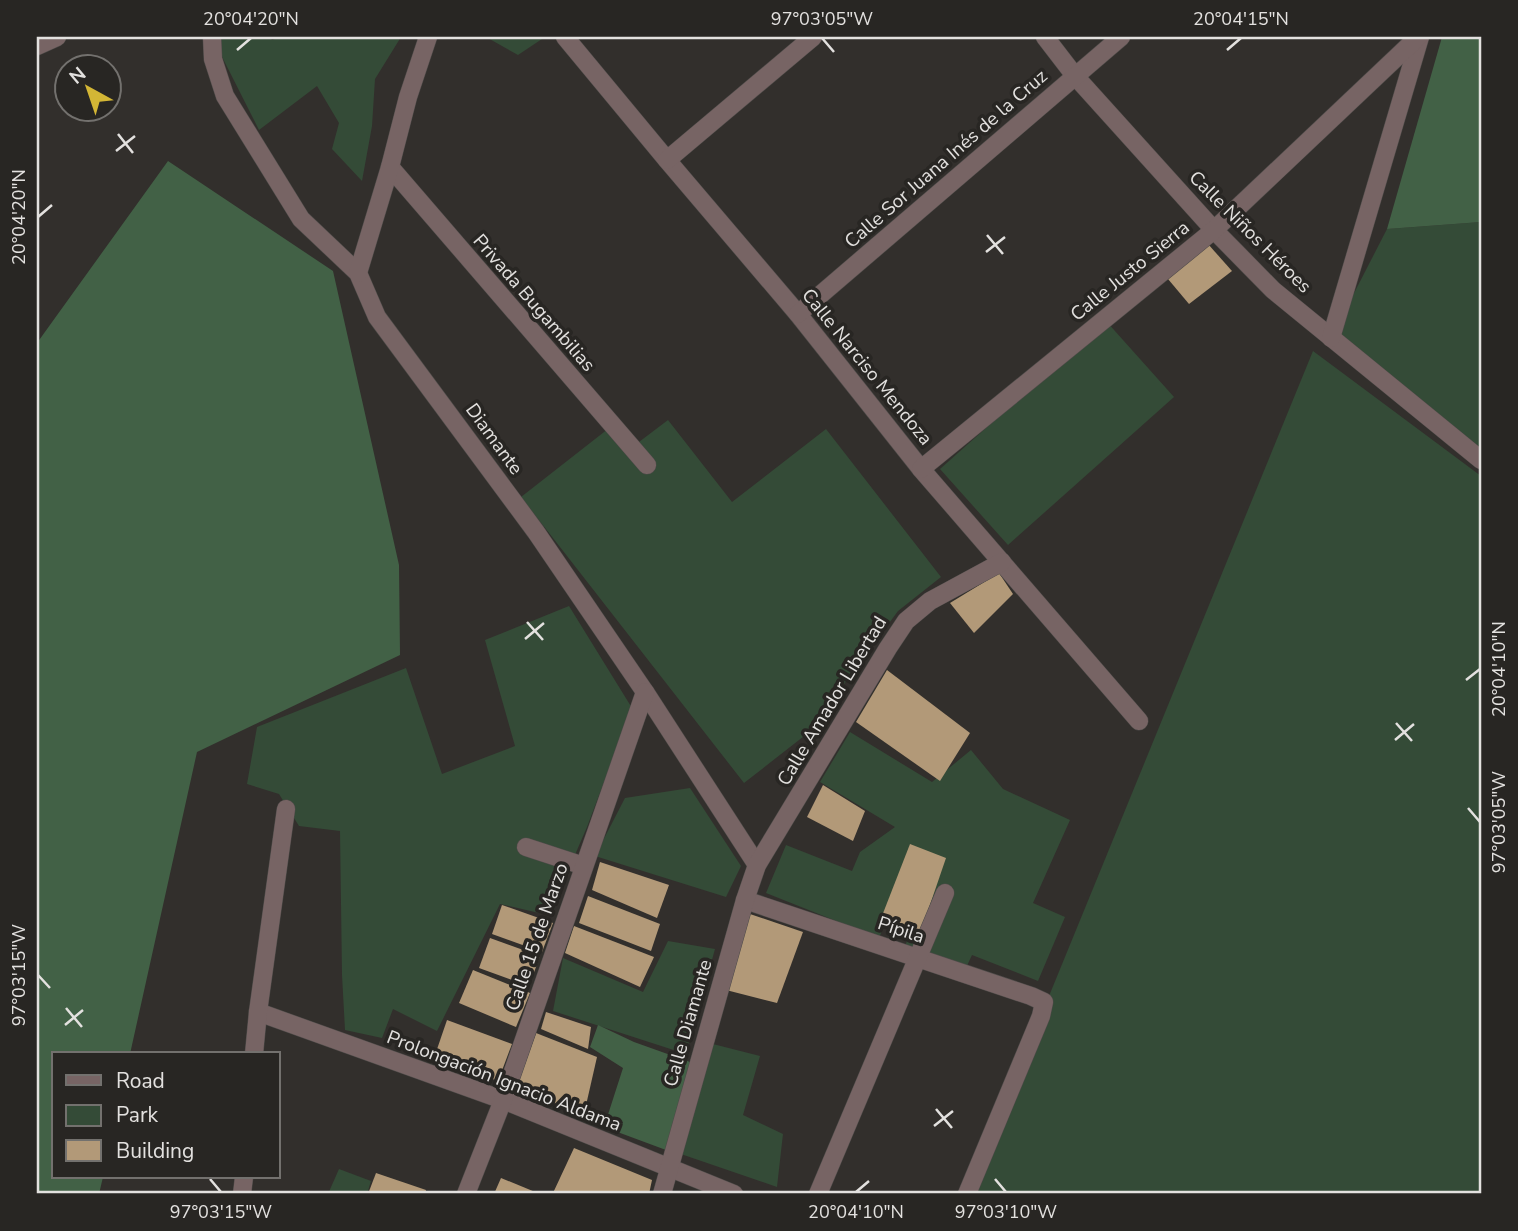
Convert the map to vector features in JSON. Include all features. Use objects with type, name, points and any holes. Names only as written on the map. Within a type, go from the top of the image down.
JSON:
[{"type":"street","points":[[37,46],[57,37]]},
{"type":"street","name":"Diamante","points":[[212,37],[213,59],[225,96],[300,219],[358,273],[377,317],[536,532],[645,692],[757,865]]},
{"type":"street","points":[[358,273],[408,97],[428,37]]},
{"type":"street","name":"Calle Narciso Mendoza","points":[[565,37],[798,314],[921,469],[1139,721]]},
{"type":"street","points":[[667,160],[813,37]]},
{"type":"street","name":"Calle Niños Héroes","points":[[1045,37],[1075,76],[1214,230],[1273,290],[1481,460]]},
{"type":"street","name":"Calle Sor Juana Inés de la Cruz","points":[[798,314],[1121,37]]},
{"type":"street","points":[[1331,338],[1419,37]]},
{"type":"street","name":"Calle Justo Sierra","points":[[921,469],[1214,230],[1419,37]]},
{"type":"street","name":"Privada Bugambilias","points":[[390,167],[647,466]]},
{"type":"street","name":"Calle Amador Libertad","points":[[757,865],[906,621],[930,601],[1002,562]]},
{"type":"street","name":"Calle 15 de Marzo","points":[[467,1194],[503,1100],[645,692]]},
{"type":"street","points":[[254,1052],[286,809]]},
{"type":"street","points":[[526,848],[584,866]]},
{"type":"street","name":"Calle Diamante","points":[[662,1194],[757,865]]},
{"type":"street","points":[[818,1194],[944,893]]},
{"type":"street","name":"Pípila","points":[[745,900],[1044,1002],[1041,1016],[967,1194]]},
{"type":"street","name":"Prolongación Ignacio Aldama","points":[[258,1012],[503,1100],[734,1194]]},
{"type":"green space","points":[[212,37],[270,37],[272,40],[280,37],[401,37],[375,79],[372,126],[362,181],[332,149],[339,123],[317,86],[259,130]]},
{"type":"green space","points":[[486,37],[545,37],[518,55]]},
{"type":"green space","points":[[1442,37],[1481,37],[1481,222],[1387,229]]},
{"type":"green space","points":[[168,161],[333,271],[399,565],[400,655],[197,752],[130,1052],[52,1052],[52,1178],[103,1178],[99,1194],[37,1194],[37,343]]},
{"type":"green space","points":[[1481,222],[1481,460],[1331,338],[1387,229]]},
{"type":"green space","points":[[1106,321],[1174,397],[1008,545],[940,469]]},
{"type":"green space","points":[[1313,351],[1481,476],[1481,1194],[968,1194]]},
{"type":"green space","points":[[668,420],[732,502],[826,429],[941,577],[898,611],[808,733],[744,783],[521,497],[613,425],[631,448]]},
{"type":"green space","points":[[569,606],[632,708],[552,916],[500,904],[437,1031],[393,1009],[382,1038],[345,1030],[340,831],[299,826],[279,794],[247,784],[257,727],[406,668],[442,774],[515,746],[485,640]]},
{"type":"green space","points":[[850,732],[932,782],[971,750],[1003,789],[1070,820],[1033,903],[1065,917],[1038,981],[972,955],[965,970],[905,946],[939,862],[914,852],[879,938],[766,893],[786,845],[852,871],[860,852],[895,827],[820,782]]},
{"type":"green space","points":[[690,788],[741,866],[726,897],[595,856],[625,798]]},
{"type":"green space","points":[[668,941],[715,949],[686,1054],[553,1011],[563,958],[643,992]]},
{"type":"green space","points":[[598,1025],[634,1042],[690,1062],[666,1150],[604,1127],[623,1068],[590,1047]]},
{"type":"green space","points":[[705,1042],[760,1056],[743,1115],[783,1134],[777,1187],[675,1152]]},
{"type":"green space","points":[[339,1169],[371,1181],[367,1194],[328,1194]]},
{"type":"building","points":[[1208,244],[1232,271],[1189,304],[1168,279]]},
{"type":"building","points":[[999,573],[1013,594],[974,633],[950,603]]},
{"type":"building","points":[[887,670],[970,733],[940,781],[856,722]]},
{"type":"building","points":[[823,785],[865,811],[853,841],[807,817]]},
{"type":"building","points":[[910,844],[946,858],[920,934],[880,921]]},
{"type":"building","points":[[600,862],[669,885],[657,918],[592,890]]},
{"type":"building","points":[[588,896],[660,924],[651,951],[579,923]]},
{"type":"building","points":[[502,905],[553,923],[542,952],[492,934]]},
{"type":"building","points":[[747,913],[803,932],[777,1003],[726,990]]},
{"type":"building","points":[[574,926],[654,957],[640,987],[565,953]]},
{"type":"building","points":[[490,938],[540,956],[529,986],[479,968]]},
{"type":"building","points":[[473,970],[530,993],[516,1027],[459,1003]]},
{"type":"building","points":[[546,1012],[591,1027],[588,1049],[541,1029]]},
{"type":"building","points":[[447,1020],[512,1044],[498,1081],[434,1058]]},
{"type":"building","points":[[536,1033],[597,1057],[584,1114],[516,1089]]},
{"type":"building","points":[[574,1148],[652,1180],[649,1194],[553,1193]]},
{"type":"building","points":[[376,1173],[426,1190],[425,1194],[368,1194]]},
{"type":"building","points":[[501,1178],[540,1194],[494,1194]]}]
